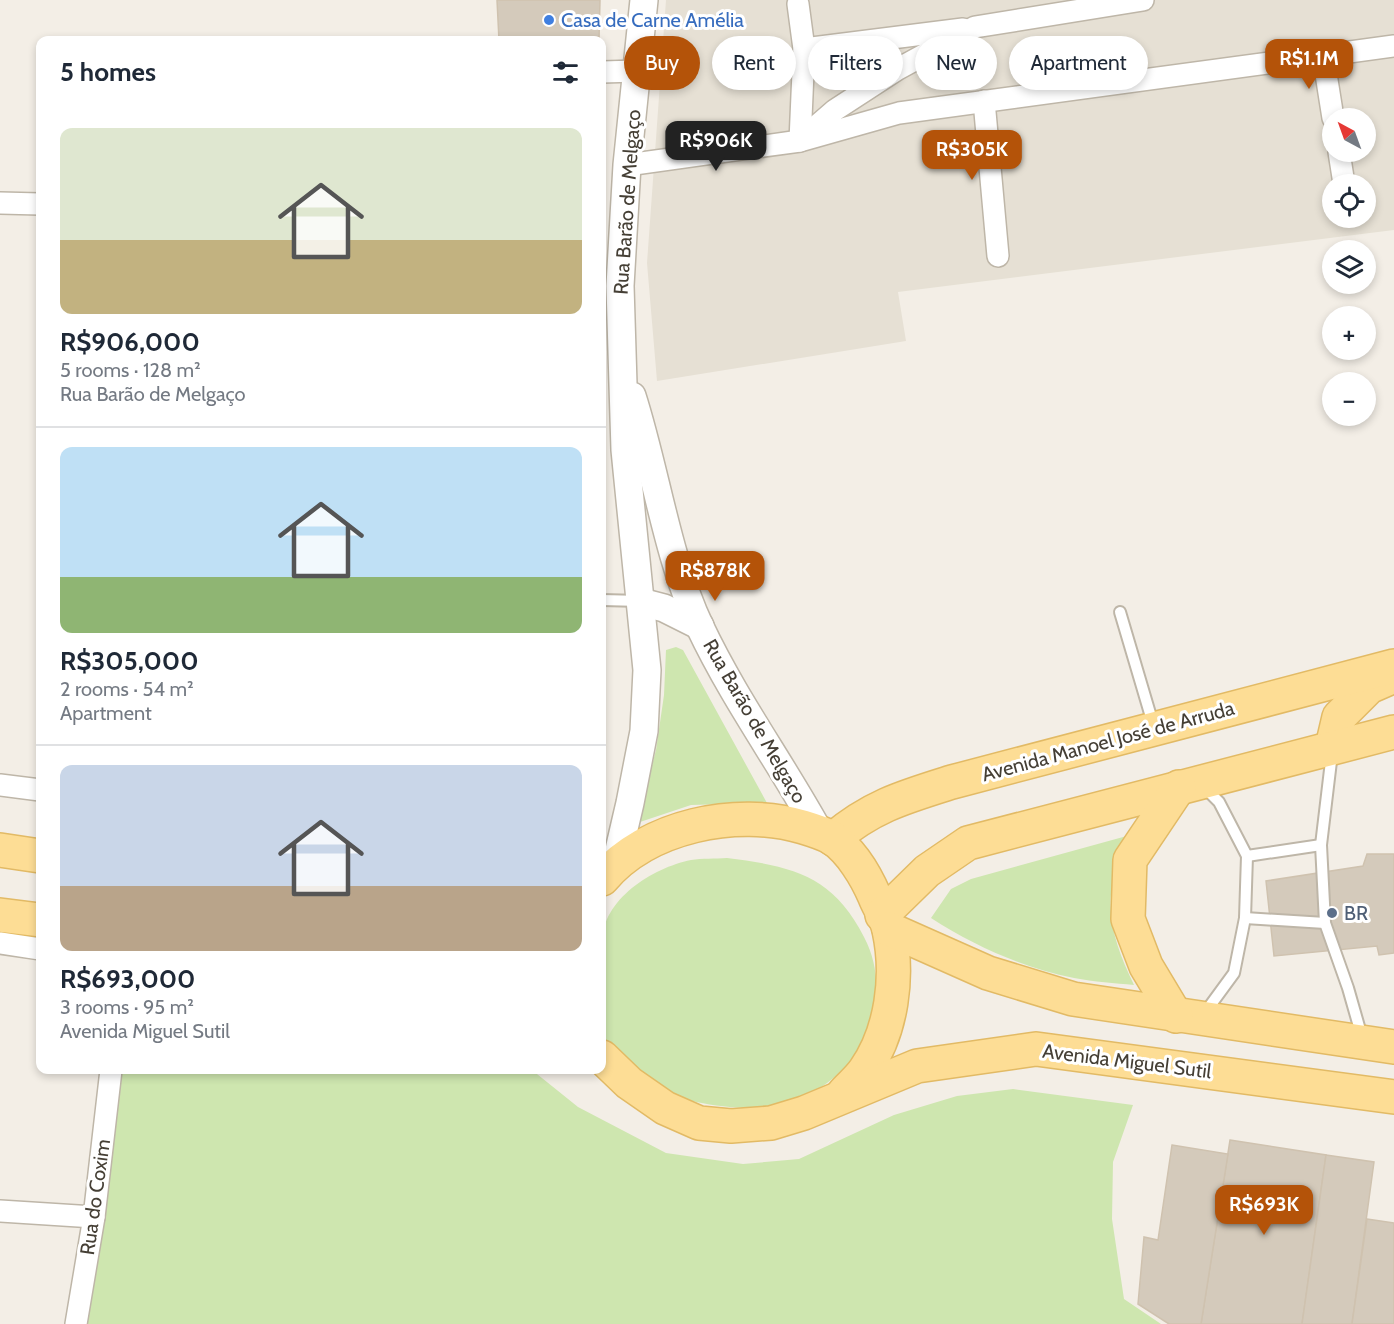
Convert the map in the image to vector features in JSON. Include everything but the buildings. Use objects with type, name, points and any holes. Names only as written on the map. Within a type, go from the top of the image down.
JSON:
[{"type":"main road","name":"Avenida Manoel José de Arruda","points":[[826,835],[886,803],[952,782],[1394,666]]},
{"type":"main road","points":[[1332,747],[1339,717],[1369,687],[1394,676]]},
{"type":"main road","points":[[886,922],[927,871],[968,843],[1394,732]]},
{"type":"main road","points":[[1188,1018],[1146,966],[1128,919],[1130,860],[1189,784]]},
{"type":"main road","points":[[608,871],[638,848],[683,828],[734,820],[770,819],[826,835],[848,853],[870,884],[886,922],[893,976],[887,1023],[879,1045],[864,1071],[842,1095]]},
{"type":"main road","points":[[0,850],[36,855]]},
{"type":"main road","points":[[0,915],[36,920]]},
{"type":"main road","points":[[886,922],[988,973],[1073,999],[1379,1045]]},
{"type":"main road","name":"Avenida Miguel Sutil","points":[[606,1060],[628,1083],[665,1108],[699,1123],[730,1126],[771,1123],[804,1113],[842,1095],[917,1066],[1036,1049],[1394,1097]]},
{"type":"street","name":"Rua Barão de Melgaço","points":[[640,36],[644,0]]},
{"type":"street","points":[[804,49],[975,27],[1143,0]]},
{"type":"street","points":[[798,4],[804,49],[800,141]]},
{"type":"street","points":[[800,141],[835,110],[898,69],[975,27]]},
{"type":"street","points":[[627,165],[800,141],[898,113],[1394,46]]},
{"type":"street","points":[[1323,55],[1331,108]]},
{"type":"street","points":[[606,72],[624,71]]},
{"type":"street","name":"Rua Barão de Melgaço","points":[[608,871],[630,803],[644,731],[647,670],[625,450],[620,286],[627,165],[635,90]]},
{"type":"street","points":[[984,101],[998,256]]},
{"type":"street","points":[[0,202],[36,204]]},
{"type":"street","name":"Rua Barão de Melgaço","points":[[623,368],[647,444],[679,572],[700,626],[739,699],[826,835]]},
{"type":"street","points":[[641,602],[664,608],[700,626]]},
{"type":"street","points":[[0,785],[36,790]]},
{"type":"street","points":[[0,943],[36,948]]},
{"type":"street","name":"Rua do Coxim","points":[[76,1324],[94,1217],[111,1074]]},
{"type":"street","points":[[0,1211],[94,1217]]},
{"type":"lane","points":[[606,600],[641,602]]},
{"type":"lane","points":[[1120,612],[1155,728]]},
{"type":"lane","points":[[1332,747],[1321,845],[1325,923],[1348,988],[1379,1045]]},
{"type":"lane","points":[[1188,1018],[1234,973],[1245,918],[1247,856],[1219,802],[1189,784]]},
{"type":"lane","points":[[1247,856],[1321,845]]},
{"type":"lane","points":[[1245,918],[1325,923]]},
{"type":"shaded area","points":[[666,0],[1394,0],[1394,230],[898,292],[906,341],[657,381],[647,263],[659,90],[700,90],[700,36],[663,36]]},
{"type":"green space","points":[[676,647],[683,650],[767,803],[691,805],[637,823],[656,750],[664,695],[666,650]]},
{"type":"green space","points":[[1134,834],[1114,875],[1111,908],[1114,935],[1134,985],[1082,979],[1036,968],[982,947],[931,918],[951,889],[971,879]]},
{"type":"green space","points":[[727,858],[750,861],[790,870],[808,877],[839,900],[852,916],[864,937],[874,962],[876,979],[875,1007],[867,1036],[844,1069],[803,1098],[783,1105],[745,1108],[685,1099],[650,1084],[610,1048],[606,1040],[606,923],[610,913],[631,888],[645,878],[660,870],[695,859]]},
{"type":"green space","points":[[117,1074],[537,1074],[578,1107],[666,1153],[743,1164],[799,1159],[894,1115],[957,1096],[1013,1089],[1133,1105],[1113,1162],[1112,1219],[1124,1299],[1161,1324],[80,1324]]},
{"type":"place","name":"Casa de Carne Amélia","points":[[549,20]]},
{"type":"place","name":"BR","points":[[1332,913]]}]
